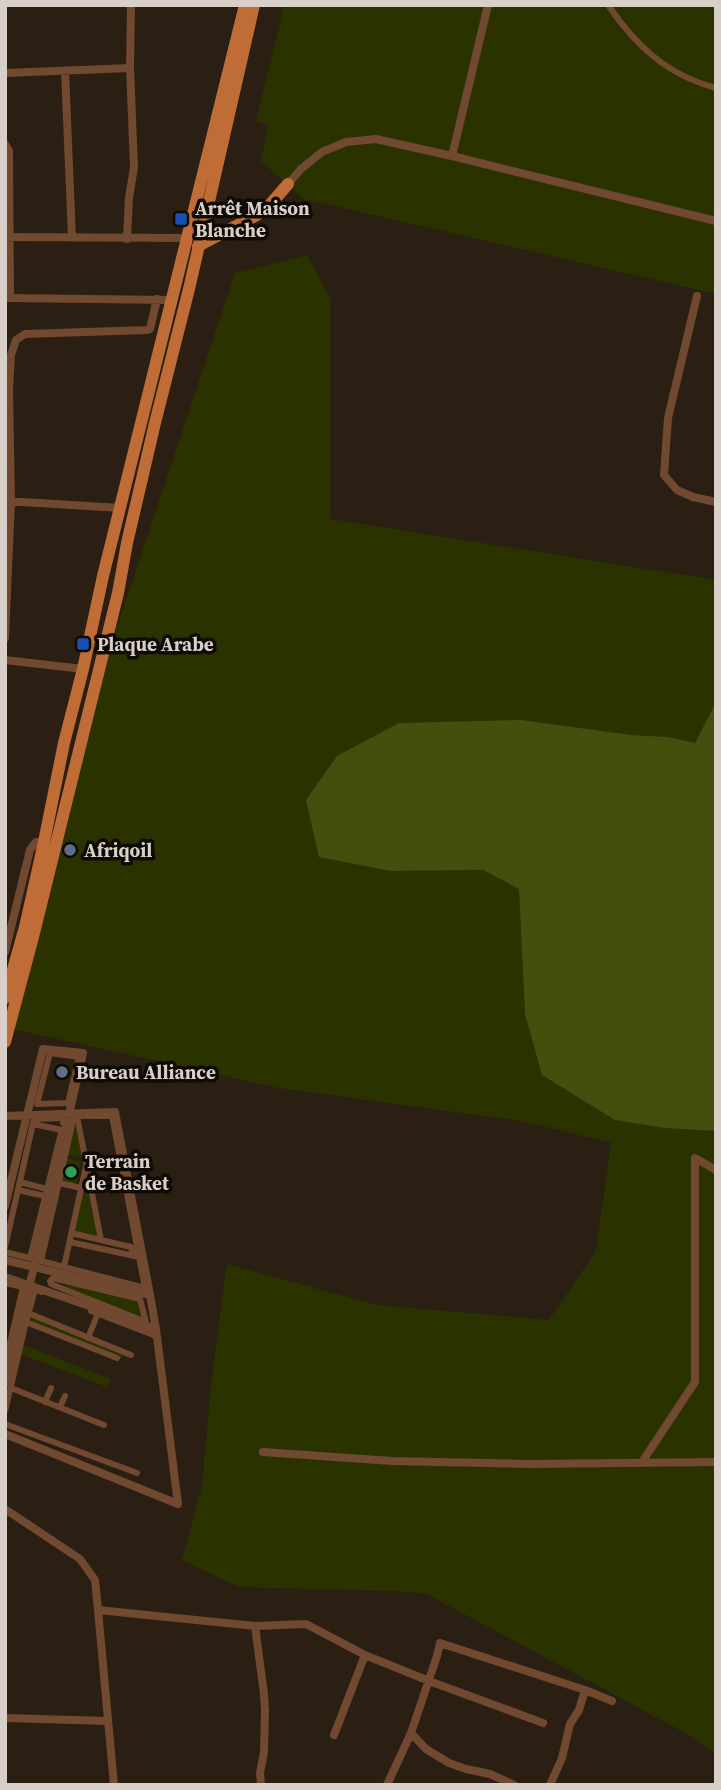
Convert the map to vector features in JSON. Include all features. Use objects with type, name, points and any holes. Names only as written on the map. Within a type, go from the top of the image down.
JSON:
[{"type":"main road","points":[[5,1042],[118,593],[155,423],[189,289],[193,242],[245,5]]},
{"type":"main road","points":[[5,998],[24,927],[64,743],[161,340],[193,242],[254,5]]},
{"type":"main road","points":[[193,242],[255,216],[268,207],[288,184]]},
{"type":"street","points":[[127,239],[134,167],[130,68],[131,5]]},
{"type":"street","points":[[452,156],[488,5]]},
{"type":"street","points":[[608,5],[624,29],[647,53],[669,69],[716,88]]},
{"type":"street","points":[[5,73],[130,68]]},
{"type":"street","points":[[65,71],[72,238]]},
{"type":"street","points":[[288,184],[300,169],[322,152],[353,141],[376,139],[716,221]]},
{"type":"street","points":[[5,144],[9,150],[7,298],[172,300]]},
{"type":"street","points":[[8,237],[193,242]]},
{"type":"street","points":[[697,296],[668,418],[664,475],[677,490],[716,502]]},
{"type":"street","points":[[5,638],[8,355],[16,340],[25,334],[148,330],[157,299]]},
{"type":"street","points":[[8,502],[121,508]]},
{"type":"street","points":[[5,660],[83,669]]},
{"type":"street","points":[[5,952],[7,935],[30,850],[36,842],[44,842]]},
{"type":"street","points":[[5,1206],[43,1049],[83,1053],[74,1115],[29,1285],[5,1412]]},
{"type":"street","points":[[50,1053],[79,1057],[68,1102],[37,1104],[50,1053]]},
{"type":"street","points":[[5,1434],[178,1504],[150,1295],[115,1112],[74,1115]]},
{"type":"street","points":[[74,1115],[101,1240]]},
{"type":"street","points":[[5,1116],[74,1115],[112,1116],[136,1256],[145,1288],[41,1261],[74,1115]]},
{"type":"street","points":[[64,1118],[62,1130],[30,1258],[5,1249],[34,1119],[64,1118]]},
{"type":"street","points":[[33,1124],[62,1130]]},
{"type":"street","points":[[642,1462],[695,1382],[695,1157],[716,1170]]},
{"type":"street","points":[[64,1267],[86,1164]]},
{"type":"street","points":[[20,1182],[46,1192]]},
{"type":"street","points":[[59,1183],[81,1188]]},
{"type":"street","points":[[18,1190],[46,1192]]},
{"type":"street","points":[[72,1233],[131,1247],[136,1256]]},
{"type":"street","points":[[70,1242],[136,1256]]},
{"type":"street","points":[[5,1260],[150,1295]]},
{"type":"street","points":[[5,1277],[156,1333]]},
{"type":"street","points":[[51,1279],[141,1298],[146,1322],[51,1284],[51,1279]]},
{"type":"street","points":[[5,1283],[23,1287],[5,1364]]},
{"type":"street","points":[[8,1386],[35,1290],[156,1333]]},
{"type":"street","points":[[28,1313],[131,1355]]},
{"type":"street","points":[[88,1338],[97,1313]]},
{"type":"street","points":[[26,1322],[117,1358]]},
{"type":"street","points":[[8,1386],[104,1424]]},
{"type":"street","points":[[51,1388],[53,1405]]},
{"type":"street","points":[[49,1414],[53,1405],[65,1396]]},
{"type":"street","points":[[5,1424],[137,1472]]},
{"type":"street","points":[[263,1452],[392,1461],[530,1464],[716,1462]]},
{"type":"street","points":[[5,1509],[80,1559],[95,1580],[114,1785]]},
{"type":"street","points":[[98,1610],[255,1626],[306,1624],[365,1655],[543,1723]]},
{"type":"street","points":[[255,1626],[265,1712],[261,1785]]},
{"type":"street","points":[[387,1785],[411,1734],[440,1643],[612,1700]]},
{"type":"street","points":[[334,1735],[365,1655]]},
{"type":"street","points":[[550,1785],[562,1758],[570,1724],[579,1710],[585,1690]]},
{"type":"street","points":[[5,1718],[107,1721]]},
{"type":"street","points":[[411,1734],[426,1749],[449,1763],[490,1774],[514,1785]]},
{"type":"green space","points":[[284,5],[716,5],[716,294],[304,199],[261,161],[268,125],[256,121]]},
{"type":"green space","points":[[307,255],[330,298],[330,519],[716,580],[716,702],[695,743],[668,737],[631,735],[391,871],[483,870],[519,889],[525,1014],[615,1120],[664,1128],[716,1131],[716,1754],[689,1735],[427,1594],[239,1587],[182,1560],[202,1486],[211,1384],[227,1264],[377,1305],[549,1320],[596,1251],[611,1143],[521,1121],[279,1088],[9,1028],[90,708],[235,273]]},
{"type":"green space","points":[[716,702],[716,1131],[664,1128],[615,1120],[542,1075],[525,1014],[519,889],[483,870],[391,871],[319,857],[306,800],[337,756],[399,723],[521,720],[631,735],[668,737],[695,743]]},
{"type":"green space","points":[[73,1125],[77,1126],[82,1158],[66,1155]]},
{"type":"green space","name":"Terrain de Basket","points":[[66,1158],[81,1161],[76,1186],[61,1183]]},
{"type":"green space","points":[[85,1179],[98,1238],[73,1232]]},
{"type":"green space","points":[[67,1284],[140,1302],[143,1319],[65,1286]]},
{"type":"green space","points":[[29,1316],[124,1355],[122,1359],[28,1322]]},
{"type":"green space","points":[[23,1345],[111,1379],[107,1387],[20,1354]]},
{"type":"place","name":"Arrêt Maison Blanche","points":[[181,219]]},
{"type":"place","name":"Plaque Arabe","points":[[83,644]]},
{"type":"place","name":"Afriqoil","points":[[70,850]]},
{"type":"place","name":"Bureau Alliance","points":[[62,1072]]},
{"type":"place","name":"Terrain de Basket","points":[[71,1172]]}]
